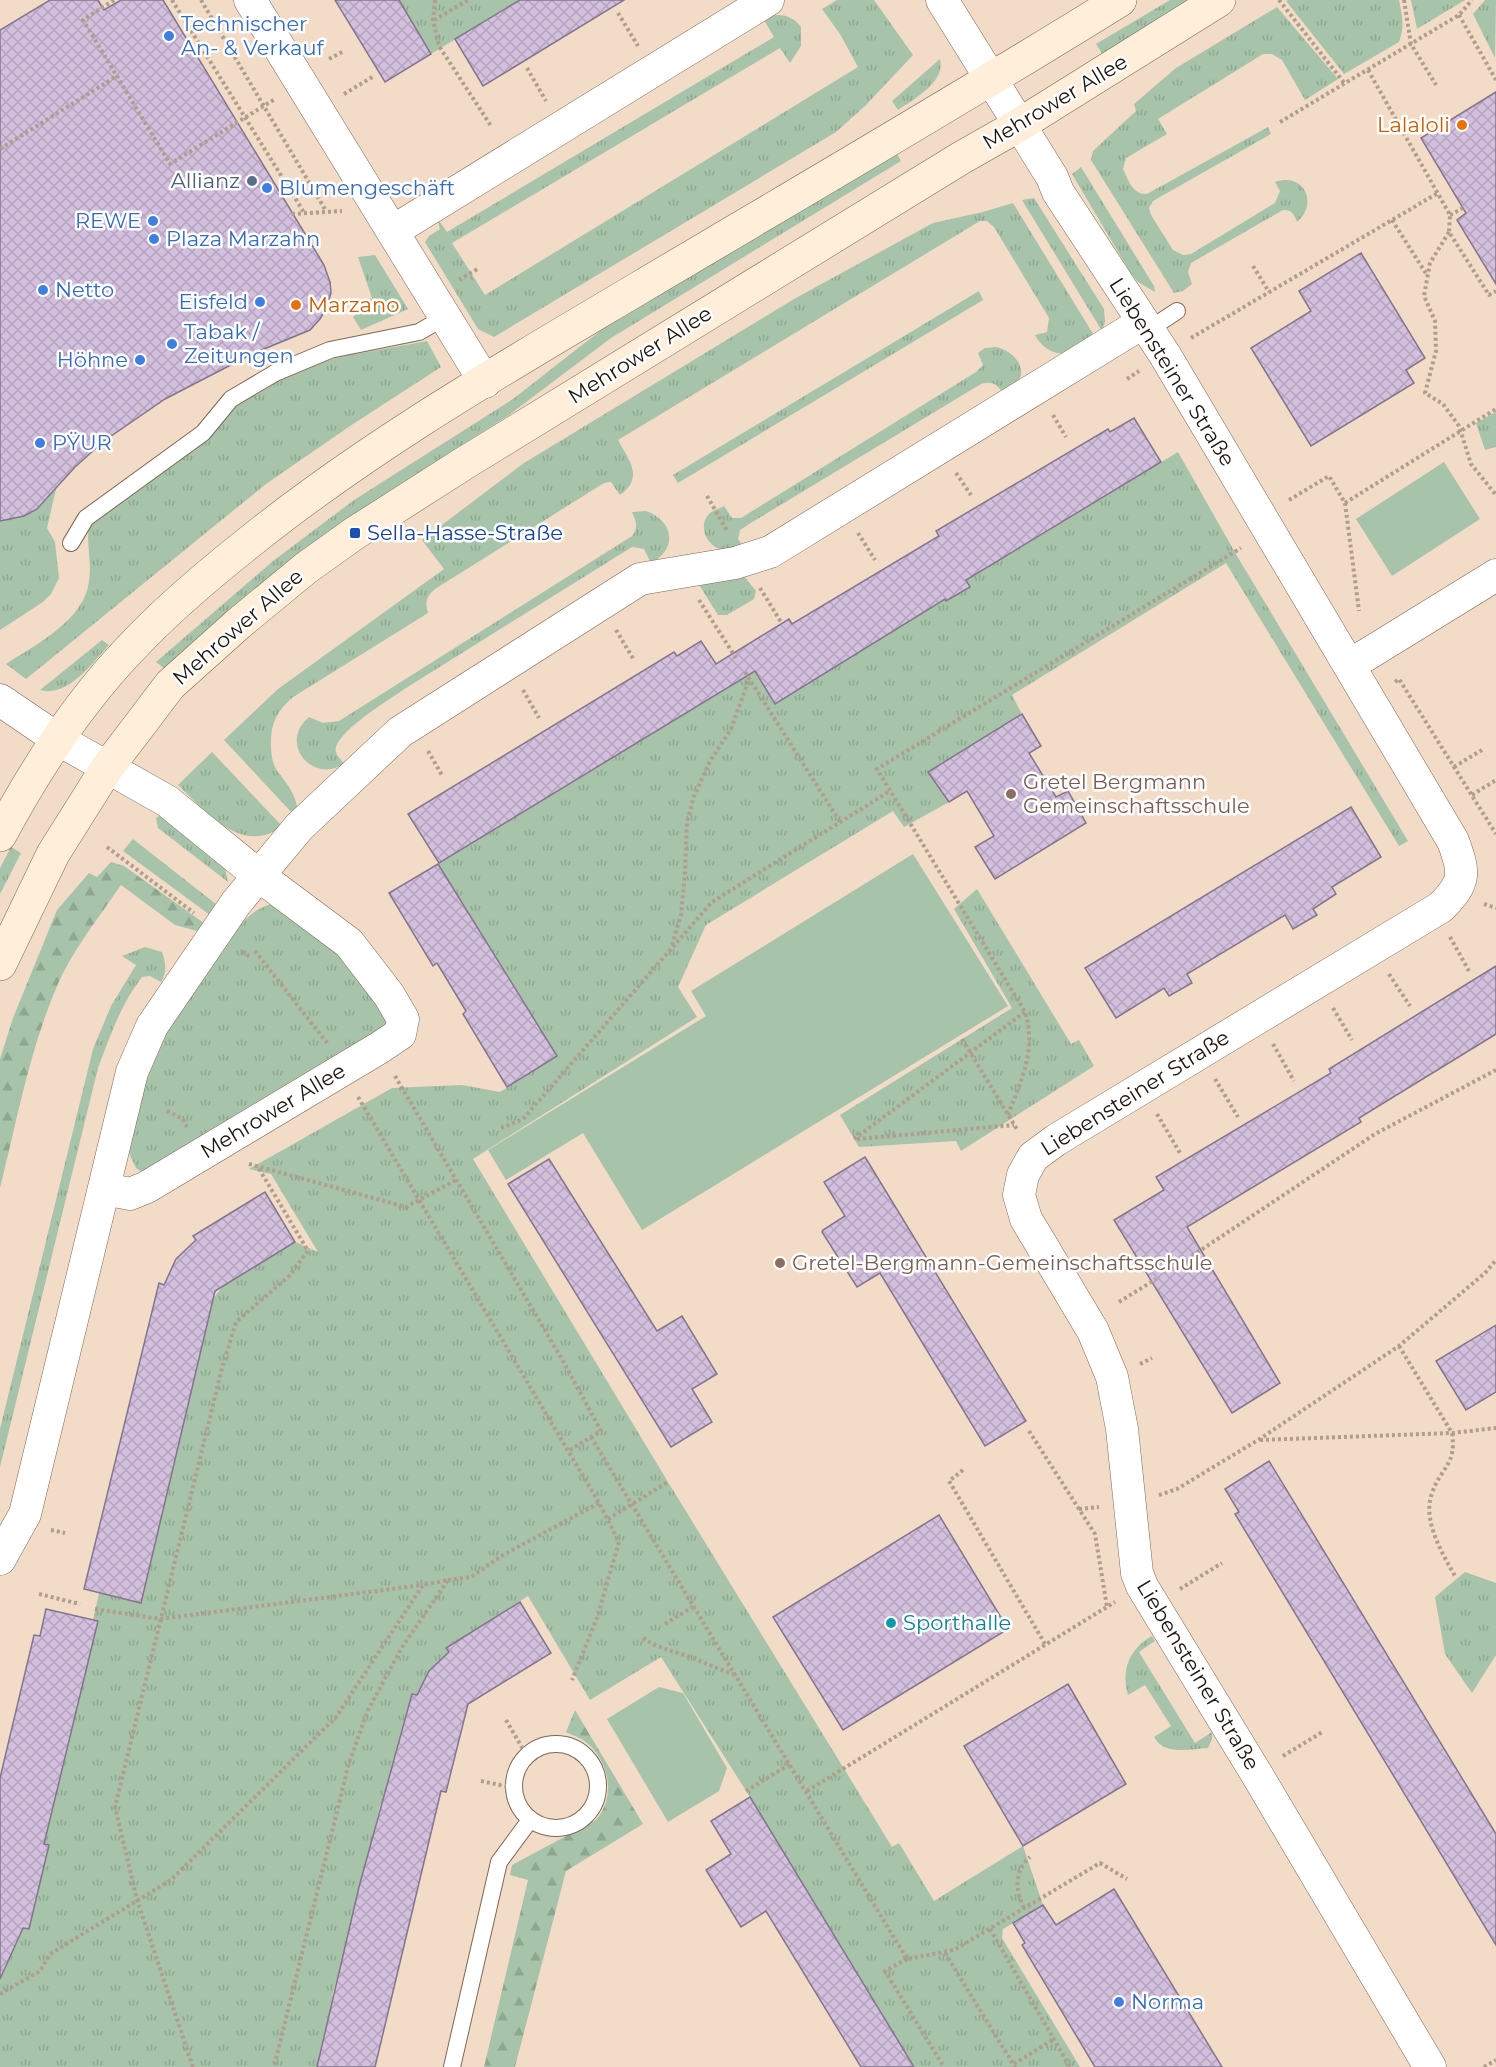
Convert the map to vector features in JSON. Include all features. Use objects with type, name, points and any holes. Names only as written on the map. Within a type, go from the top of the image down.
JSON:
[{"type":"main road","points":[[0,835],[58,740],[92,693],[129,649],[202,580],[287,512],[345,470],[529,353],[991,81],[1120,0]]},
{"type":"main road","name":"Mehrower Allee","points":[[0,964],[53,854],[107,768],[170,685],[238,624],[326,554],[463,464],[1019,125],[1219,0]]},
{"type":"street","points":[[250,0],[485,382]]},
{"type":"street","points":[[393,231],[768,0]]},
{"type":"street","points":[[942,0],[991,81]]},
{"type":"street","name":"Liebensteiner Straße","points":[[991,81],[1052,177],[1058,192],[1165,355],[1262,517],[1453,841],[1461,866],[1459,885],[1441,907],[1056,1140],[1033,1157],[1023,1175],[1019,1195],[1026,1219],[1093,1331],[1110,1371],[1122,1429],[1137,1573],[1154,1606],[1430,2067]]},
{"type":"street","points":[[0,1559],[25,1514],[132,1072],[148,1035],[194,962],[258,874],[299,827],[400,732],[640,579],[735,563],[770,552],[1145,327]]},
{"type":"street","points":[[1350,665],[1496,574]]},
{"type":"street","points":[[0,700],[58,740]]},
{"type":"street","name":"Mehrower Allee","points":[[58,740],[167,801],[349,943],[389,995],[403,1019],[400,1034],[379,1048],[147,1187],[130,1194],[105,1189]]},
{"type":"lane","points":[[1145,327],[1178,310]]},
{"type":"lane","points":[[71,543],[86,518],[203,433],[231,399],[275,373],[330,350],[419,332],[445,317]]},
{"type":"lane","points":[[551,1744],[572,1747],[590,1761],[598,1781],[595,1802],[589,1812],[572,1826],[550,1828],[530,1820],[517,1803],[514,1788],[517,1770],[527,1756],[540,1747],[551,1744]]},
{"type":"lane","points":[[452,2067],[499,1862],[530,1820]]},
{"type":"path","points":[[114,0],[83,20],[170,164],[264,106]]},
{"type":"path","points":[[172,0],[305,214]]},
{"type":"path","points":[[201,0],[326,211]]},
{"type":"path","points":[[435,0],[433,20],[439,46],[491,126]]},
{"type":"path","points":[[433,20],[468,0]]},
{"type":"path","points":[[1279,0],[1346,84]]},
{"type":"path","points":[[1404,0],[1412,44],[1436,85]]},
{"type":"path","points":[[1280,123],[1459,15],[1472,0]]},
{"type":"path","points":[[1459,15],[1496,80]]},
{"type":"path","points":[[329,59],[344,51]]},
{"type":"path","points":[[1490,69],[1496,66]]},
{"type":"path","points":[[1368,70],[1450,215],[1449,232],[1430,263],[1424,296],[1435,321],[1437,351],[1425,393],[1443,404],[1461,431],[1471,464],[1496,495]]},
{"type":"path","points":[[0,148],[117,76]]},
{"type":"path","points":[[1193,337],[1438,193]]},
{"type":"path","points":[[1450,215],[1463,208]]},
{"type":"path","points":[[292,214],[352,210]]},
{"type":"path","points":[[1392,220],[1428,276]]},
{"type":"path","points":[[1449,232],[1490,295],[1496,291]]},
{"type":"path","points":[[1252,266],[1269,292]]},
{"type":"path","points":[[458,281],[479,268]]},
{"type":"path","points":[[1345,503],[1496,409]]},
{"type":"path","points":[[1262,517],[1329,476],[1345,503],[1359,611]]},
{"type":"path","points":[[1008,1115],[1028,1061],[1030,1026],[1025,1012],[877,769],[1241,548]]},
{"type":"path","points":[[767,599],[781,622]]},
{"type":"path","points":[[718,630],[736,658]]},
{"type":"path","points":[[746,672],[840,822]]},
{"type":"path","points":[[671,949],[681,915],[687,822],[694,796],[711,761],[731,729],[749,679]]},
{"type":"path","points":[[1400,679],[1496,834]]},
{"type":"path","points":[[1454,767],[1482,750]]},
{"type":"path","points":[[1472,795],[1496,780]]},
{"type":"path","points":[[501,1128],[523,1119],[712,902],[890,791]]},
{"type":"path","points":[[106,847],[251,958]]},
{"type":"path","points":[[255,951],[347,1067],[359,1100],[599,1503],[619,1542],[597,1618],[572,1680]]},
{"type":"path","points":[[1014,1125],[854,1139],[1025,1012]]},
{"type":"path","points":[[1258,1018],[1294,1081]]},
{"type":"path","points":[[963,1039],[1033,1157]]},
{"type":"path","points":[[379,1048],[563,1361],[600,1431],[568,1451]]},
{"type":"path","points":[[1199,1053],[1238,1117]]},
{"type":"path","points":[[1192,1256],[1375,1134],[1496,1070]]},
{"type":"path","points":[[1142,1088],[1180,1153]]},
{"type":"path","points":[[249,1164],[406,1207],[456,1180]]},
{"type":"path","points":[[193,2067],[137,1900],[115,1807],[222,1368],[236,1322],[289,1276],[308,1251],[258,1167]]},
{"type":"path","points":[[1177,1489],[1258,1440],[1399,1346],[1485,1273],[1496,1260]]},
{"type":"path","points":[[1119,1302],[1156,1279]]},
{"type":"path","points":[[1399,1346],[1452,1433],[1454,1449],[1450,1461],[1431,1494],[1430,1510],[1432,1531],[1437,1545],[1455,1576]]},
{"type":"path","points":[[1258,1440],[1452,1433],[1496,1428]]},
{"type":"path","points":[[807,1791],[1107,1607],[1095,1534],[1029,1431]]},
{"type":"path","points":[[591,1437],[907,1959]]},
{"type":"path","points":[[963,1470],[949,1481],[1045,1644]]},
{"type":"path","points":[[608,1520],[668,1482]]},
{"type":"path","points":[[95,1609],[160,1619],[471,1577],[503,1556],[599,1503]]},
{"type":"path","points":[[1154,1606],[1222,1563]]},
{"type":"path","points":[[274,2067],[353,1752],[368,1710],[401,1649],[448,1580]]},
{"type":"path","points":[[0,1994],[40,1971],[50,1954],[171,1880],[336,1717],[423,1585]]},
{"type":"path","points":[[39,1593],[80,1604]]},
{"type":"path","points":[[665,1624],[694,1606]]},
{"type":"path","points":[[643,1638],[656,1648],[688,1656],[737,1675]]},
{"type":"path","points":[[506,1720],[527,1756]]},
{"type":"path","points":[[1256,1773],[1324,1731]]},
{"type":"path","points":[[746,1791],[790,1764]]},
{"type":"path","points":[[481,1781],[514,1788]]},
{"type":"path","points":[[1024,1908],[1017,1895],[1017,1879],[1022,1864],[1030,1857]]},
{"type":"path","points":[[944,2067],[885,1971],[907,1959],[954,1950],[1100,1863],[1127,1879]]},
{"type":"path","points":[[990,1929],[1070,2067]]},
{"type":"path","points":[[945,1953],[1015,2066],[1054,2039]]},
{"type":"path","points":[[1484,2067],[1496,2060]]},
{"type":"green space","points":[[399,0],[520,0],[431,54]]},
{"type":"green space","points":[[837,0],[874,0],[913,55],[866,105],[836,132],[494,337],[478,329],[425,242],[429,236],[440,229],[437,218],[447,232],[774,37],[764,20],[769,17],[779,15],[789,17],[801,27],[801,46],[790,63],[780,48],[452,243],[485,295],[858,67],[840,34],[822,9]]},
{"type":"green space","points":[[1170,0],[1195,0],[1103,55],[1096,44]]},
{"type":"green space","points":[[1399,0],[1402,16],[1401,37],[1399,42],[1344,74],[1286,1]]},
{"type":"green space","points":[[1411,0],[1465,0],[1417,29]]},
{"type":"green space","points":[[1485,0],[1496,0],[1495,58],[1473,14]]},
{"type":"green space","points":[[1277,7],[1338,79],[1305,100],[1282,60],[1272,54],[1263,54],[1158,119],[1167,134],[1126,158],[1123,169],[1134,189],[1147,194],[1268,127],[1271,134],[1153,201],[1149,208],[1151,215],[1173,250],[1183,255],[1191,254],[1275,203],[1280,191],[1275,182],[1294,181],[1301,185],[1307,198],[1307,206],[1297,222],[1292,213],[1283,210],[1191,263],[1188,272],[1192,284],[1183,291],[1174,293],[1091,160],[1093,151],[1136,111],[1134,104],[1176,68]]},
{"type":"green space","points":[[940,59],[941,67],[934,82],[898,110],[892,101]]},
{"type":"green space","points":[[896,152],[901,161],[611,338],[509,415],[340,525],[166,670],[156,662],[273,561],[354,500],[513,399],[600,331]]},
{"type":"green space","points":[[1081,167],[1154,286],[1155,292],[1138,282],[1130,272],[1072,174]]},
{"type":"green space","points":[[1034,198],[1104,309],[1105,322],[1102,331],[1022,200]]},
{"type":"green space","points":[[1013,203],[1095,337],[1075,350],[1063,354],[1049,350],[1041,343],[1035,335],[1047,332],[1049,318],[994,227],[987,221],[980,221],[618,440],[630,461],[633,475],[628,488],[620,495],[611,482],[604,483],[435,589],[427,600],[428,613],[293,697],[276,719],[271,746],[275,766],[290,788],[296,803],[298,810],[294,815],[224,740],[278,689],[444,569],[422,540],[524,463],[794,299],[933,223]]},
{"type":"green space","points":[[375,255],[408,309],[361,330],[353,317],[372,298],[358,257]]},
{"type":"green space","points":[[979,291],[983,300],[678,483],[673,475]]},
{"type":"green space","points":[[427,341],[441,367],[266,484],[26,679],[6,664],[57,630],[78,608],[89,581],[89,525],[230,409],[273,383],[314,364]]},
{"type":"green space","points":[[996,347],[1014,356],[1021,367],[1019,379],[1015,385],[1002,392],[993,384],[981,384],[740,530],[738,539],[743,546],[723,550],[712,545],[708,540],[704,523],[712,512],[724,506],[732,518],[741,518],[976,372],[983,365],[978,353],[985,348]]},
{"type":"green space","points":[[1496,412],[1496,447],[1485,450],[1476,423]]},
{"type":"green space","points":[[1178,452],[1237,556],[1408,841],[1399,846],[1226,563],[1012,695],[1022,714],[929,771],[949,802],[904,827],[893,811],[706,925],[678,987],[697,1017],[473,1159],[892,1847],[899,1843],[934,1901],[1023,1846],[1043,1905],[1003,1929],[1002,1938],[1080,2067],[913,2067],[750,1797],[661,1657],[590,1700],[528,1596],[447,1648],[449,1652],[429,1671],[417,1695],[412,1694],[385,1805],[380,1805],[348,1942],[332,1996],[338,1998],[327,2025],[317,2067],[0,2067],[0,1964],[12,1953],[23,1928],[29,1928],[49,1846],[44,1844],[99,1593],[141,1602],[213,1299],[222,1287],[295,1242],[318,1252],[271,1174],[249,1169],[392,1088],[462,1085],[500,1092],[557,1056],[483,936],[463,915],[468,911],[438,864],[584,775],[603,756],[607,761],[729,687],[753,668],[775,703],[942,593],[946,600],[966,580],[1016,550],[1014,545],[1037,531],[1040,536]]},
{"type":"green space","points":[[1444,462],[1480,519],[1392,576],[1356,519]]},
{"type":"green space","points":[[57,485],[47,528],[55,542],[59,578],[51,594],[43,602],[0,630],[0,519],[19,517],[33,510]]},
{"type":"green space","points":[[646,511],[662,521],[667,528],[669,543],[660,557],[651,563],[644,549],[632,547],[406,688],[367,714],[340,739],[336,751],[344,763],[333,769],[322,769],[312,766],[304,759],[298,750],[297,740],[300,728],[309,717],[323,723],[339,721],[632,536],[636,522],[632,512]]},
{"type":"green space","points":[[744,576],[756,591],[754,599],[727,615],[718,615],[698,583]]},
{"type":"green space","points":[[102,640],[109,645],[79,677],[60,689],[40,690]]},
{"type":"green space","points":[[212,752],[282,826],[267,834],[253,836],[239,834],[212,818],[178,785]]},
{"type":"green space","points":[[159,816],[225,868],[228,882],[158,828],[156,818]]},
{"type":"green space","points":[[133,839],[221,908],[214,918],[123,851]]},
{"type":"green space","points":[[11,847],[21,853],[0,894],[0,868]]},
{"type":"green space","points":[[913,854],[1008,1006],[642,1230],[583,1133],[506,1180],[488,1150],[706,1016],[691,991]]},
{"type":"green space","points":[[111,862],[124,866],[208,926],[197,931],[175,925],[121,885],[76,950],[52,999],[26,1079],[0,1188],[0,1059],[13,1018],[57,910],[89,873],[97,877]]},
{"type":"green space","points":[[977,889],[1071,1044],[1079,1040],[1094,1066],[961,1151],[956,1141],[859,1147],[840,1115],[1012,1008],[954,909]]},
{"type":"green space","points":[[278,902],[325,931],[390,1019],[384,1029],[142,1172],[136,1168],[129,1153],[147,1080],[169,1027],[189,993],[244,920],[267,905]]},
{"type":"green space","points":[[145,947],[162,952],[165,964],[164,975],[161,982],[150,976],[142,977],[128,998],[98,1068],[0,1467],[0,1429],[93,1049],[111,1006],[136,965],[122,956]]},
{"type":"green space","points":[[1465,1572],[1496,1583],[1496,1655],[1472,1693],[1445,1654],[1435,1597]]},
{"type":"green space","points":[[1152,1636],[1155,1641],[1139,1652],[1195,1743],[1212,1732],[1208,1748],[1178,1750],[1164,1747],[1154,1737],[1171,1726],[1145,1685],[1128,1695],[1126,1669],[1129,1661],[1138,1647]]},
{"type":"green space","points":[[659,1687],[683,1693],[727,1768],[719,1791],[668,1822],[607,1719]]},
{"type":"green space","points":[[575,1710],[643,1824],[566,1871],[515,2067],[484,2067],[528,1880],[510,1875],[512,1865],[596,1820],[606,1800],[607,1778],[599,1757],[583,1740],[566,1732]]},
{"type":"building","name":"Plaza Marzahn","points":[[50,0],[98,0],[104,10],[121,0],[163,0],[324,265],[331,293],[326,309],[310,330],[252,354],[165,399],[104,441],[75,467],[37,509],[24,516],[0,521],[0,30]]},
{"type":"building","points":[[335,0],[399,0],[431,54],[385,82]]},
{"type":"building","points":[[520,0],[624,0],[483,86],[455,39]]},
{"type":"building","points":[[1496,92],[1496,284],[1457,220],[1466,213],[1421,138]]},
{"type":"building","points":[[1361,253],[1425,358],[1406,370],[1414,383],[1311,446],[1251,348],[1311,311],[1299,291]]},
{"type":"building","points":[[1134,418],[1161,462],[966,580],[970,587],[946,601],[945,599],[775,704],[755,671],[439,863],[408,814],[674,652],[677,656],[701,641],[716,664],[789,619],[792,624],[939,536],[936,531],[1108,429],[1110,432]]},
{"type":"building","name":"Gretel Bergmann Gemeinschaftsschule","points":[[1022,714],[1041,746],[1029,753],[1056,797],[1068,791],[1086,823],[995,879],[975,847],[994,836],[967,791],[949,802],[928,772]]},
{"type":"building","points":[[1351,807],[1381,857],[1332,887],[1336,894],[1313,909],[1317,915],[1293,929],[1285,915],[1187,974],[1192,983],[1169,996],[1164,988],[1116,1018],[1085,968]]},
{"type":"building","points":[[438,864],[557,1056],[507,1087],[463,1014],[466,1011],[437,963],[433,966],[389,893]]},
{"type":"building","points":[[1496,966],[1496,1034],[1359,1118],[1361,1122],[1187,1227],[1280,1383],[1232,1413],[1114,1220],[1164,1190],[1156,1177],[1331,1073],[1329,1069]]},
{"type":"building","points":[[865,1157],[1026,1421],[985,1446],[880,1273],[857,1287],[822,1232],[845,1216],[824,1182]]},
{"type":"building","points":[[549,1159],[657,1331],[682,1316],[717,1374],[692,1389],[712,1422],[671,1447],[508,1184]]},
{"type":"building","points":[[265,1192],[295,1242],[215,1291],[141,1603],[84,1589],[159,1283],[164,1285],[176,1259],[196,1240],[193,1236]]},
{"type":"building","points":[[1496,1325],[1496,1392],[1466,1410],[1436,1361]]},
{"type":"building","points":[[1269,1461],[1496,1834],[1496,1945],[1235,1514],[1239,1512],[1225,1489]]},
{"type":"building","name":"Sporthalle","points":[[939,1515],[1008,1629],[843,1730],[773,1617]]},
{"type":"building","points":[[520,1602],[551,1653],[468,1704],[446,1792],[441,1791],[375,2067],[317,2067],[359,1887],[412,1694],[417,1695],[429,1671],[449,1652],[446,1648]]},
{"type":"building","points":[[46,1609],[98,1621],[44,1844],[49,1845],[29,1929],[23,1928],[0,1979],[0,1778],[34,1635],[40,1636]]},
{"type":"building","points":[[1068,1684],[1126,1784],[1023,1846],[964,1746]]},
{"type":"building","points":[[750,1797],[914,2067],[861,2067],[766,1911],[741,1927],[706,1870],[731,1854],[711,1821]]},
{"type":"building","name":"Norma","points":[[1114,1889],[1222,2067],[1095,2067],[1022,1945],[1025,1943],[1013,1923],[1043,1905],[1056,1925]]},
{"type":"place","name":"Technischer An- & Verkauf","points":[[169,36]]},
{"type":"place","name":"Lalaloli","points":[[1462,125]]},
{"type":"place","name":"Allianz","points":[[252,181]]},
{"type":"place","name":"Blumengeschäft","points":[[267,188]]},
{"type":"place","name":"REWE","points":[[153,221]]},
{"type":"place","name":"Plaza Marzahn","points":[[154,239]]},
{"type":"place","name":"Netto","points":[[43,290]]},
{"type":"place","name":"Eisfeld","points":[[260,302]]},
{"type":"place","name":"Marzano","points":[[296,305]]},
{"type":"place","name":"Tabak / Zeitungen","points":[[172,344]]},
{"type":"place","name":"Höhne","points":[[140,360]]},
{"type":"place","name":"PŸUR","points":[[40,443]]},
{"type":"place","name":"Sella-Hasse-Straße","points":[[355,533]]},
{"type":"place","name":"Gretel Bergmann Gemeinschaftsschule","points":[[1011,794]]},
{"type":"place","name":"Gretel-Bergmann-Gemeinschaftsschule","points":[[780,1263]]},
{"type":"place","name":"Sporthalle","points":[[891,1623]]},
{"type":"place","name":"Norma","points":[[1119,2002]]}]
